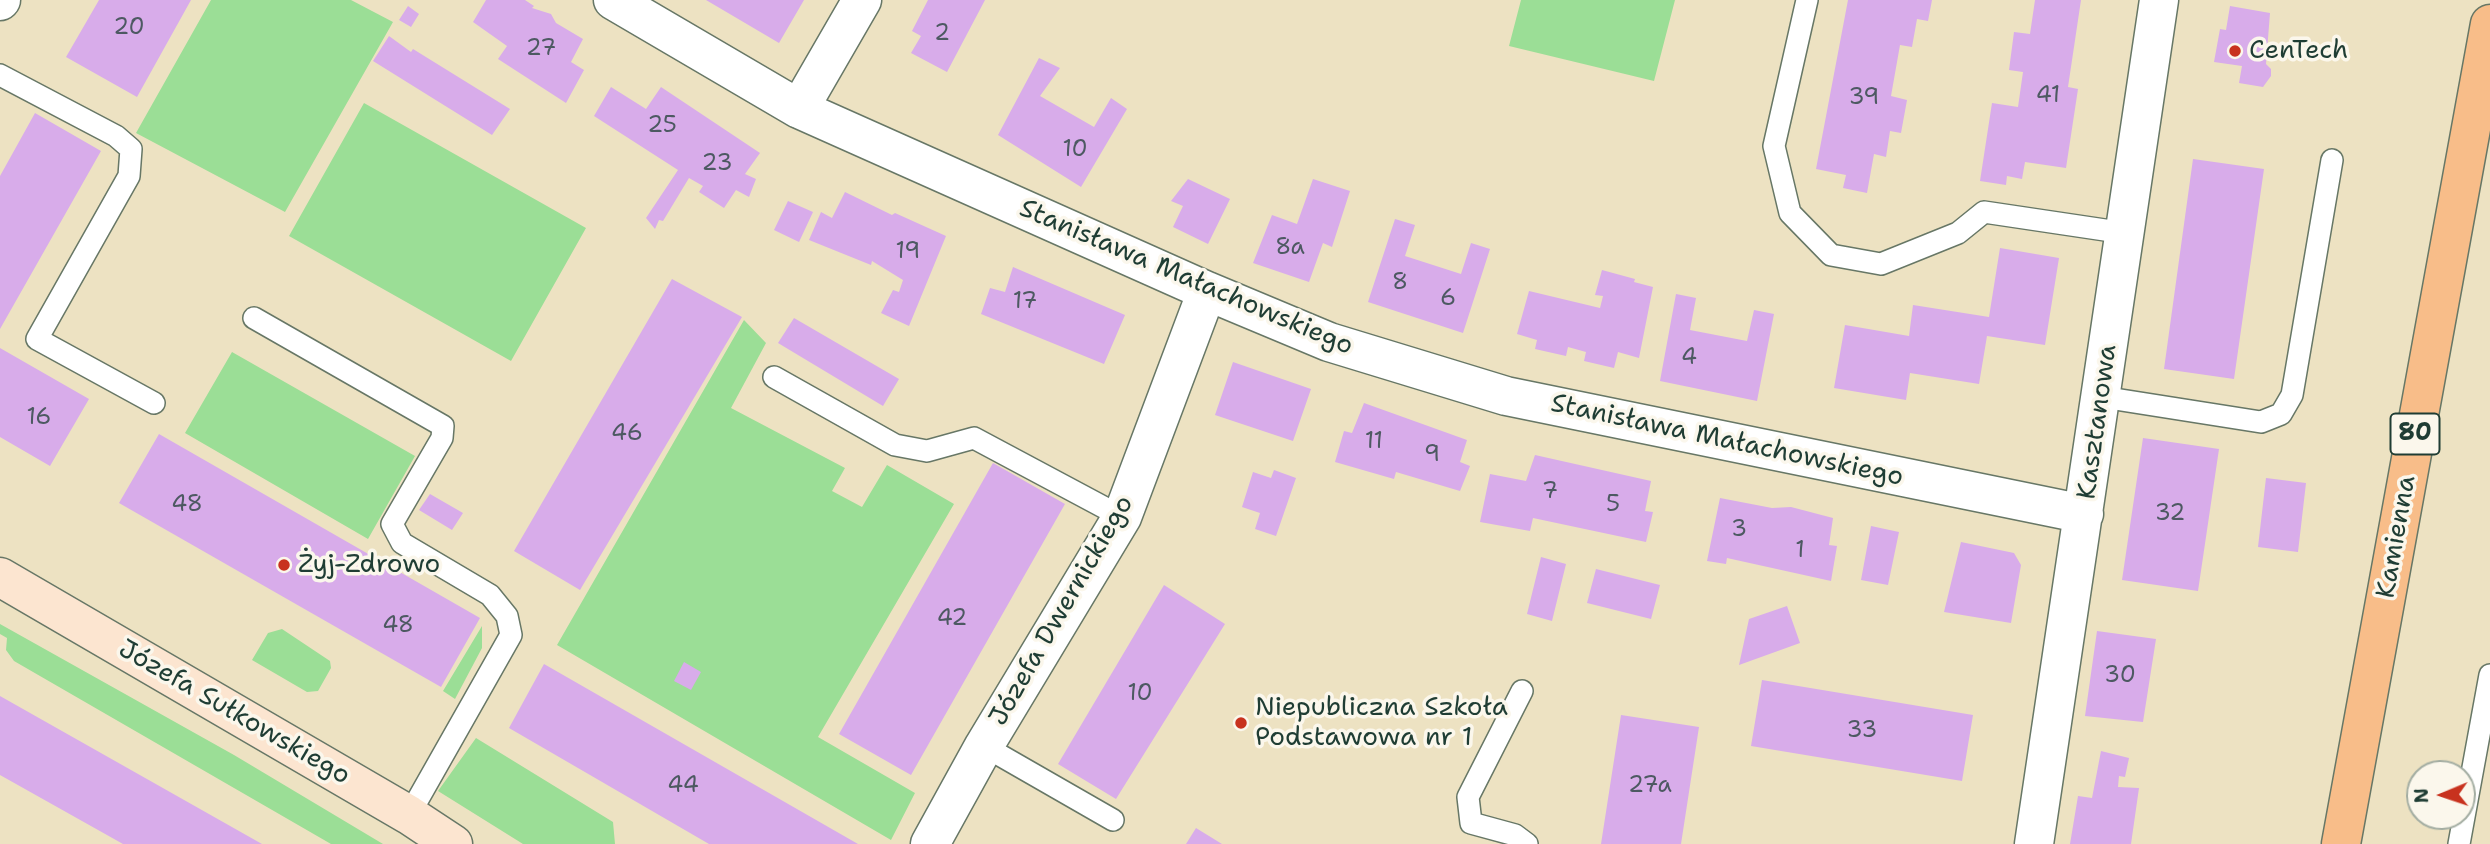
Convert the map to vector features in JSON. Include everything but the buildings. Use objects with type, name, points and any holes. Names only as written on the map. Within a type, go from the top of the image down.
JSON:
[{"type":"main road","name":"Kamienna","points":[[2341,844],[2490,24]]},
{"type":"street","name":"Stanisława Małachowskiego","points":[[613,0],[799,109],[1207,291],[1329,342],[1506,396],[2084,514]]},
{"type":"street","points":[[799,109],[862,0]]},
{"type":"street","name":"Kasztanowa","points":[[2034,844],[2159,0]]},
{"type":"street","name":"Józefa Dwernickiego","points":[[930,844],[984,746],[1122,517],[1207,291]]},
{"type":"street","name":"Józefa Sułkowskiego","points":[[4,581],[409,815],[453,844]]},
{"type":"lane","points":[[1807,0],[1774,146],[1790,213],[1831,255],[1881,264],[1958,233],[1984,212],[2125,233]]},
{"type":"lane","points":[[0,75],[116,136],[131,149],[129,176],[37,339],[153,403]]},
{"type":"lane","points":[[2102,397],[2261,422],[2281,414],[2292,395],[2332,160]]},
{"type":"lane","points":[[254,317],[443,426],[442,438],[392,524],[402,543],[490,595],[507,616],[510,635],[409,815]]},
{"type":"lane","points":[[774,377],[895,445],[927,451],[974,438],[1122,517]]},
{"type":"lane","points":[[2459,844],[2490,675]]},
{"type":"lane","points":[[1522,691],[1468,797],[1468,813],[1471,823],[1515,835],[1527,844]]},
{"type":"lane","points":[[984,746],[1113,820]]},
{"type":"green space","points":[[211,0],[351,0],[393,22],[285,212],[136,133]]},
{"type":"green space","points":[[1521,0],[1675,0],[1654,81],[1509,46]]},
{"type":"green space","points":[[364,103],[586,228],[511,361],[289,236]]},
{"type":"green space","points":[[744,320],[766,343],[731,408],[845,468],[832,491],[862,507],[887,465],[954,504],[818,737],[915,793],[891,840],[557,645]]},
{"type":"green space","points":[[232,352],[415,456],[368,539],[185,433]]},
{"type":"green space","points":[[0,624],[234,755],[383,844],[331,844],[14,661],[6,650],[7,638],[0,634]]},
{"type":"green space","points":[[482,626],[482,648],[455,699],[443,691]]},
{"type":"green space","points":[[282,629],[330,661],[331,668],[318,691],[307,692],[252,660],[268,633]]},
{"type":"green space","points":[[476,738],[613,822],[615,844],[523,844],[438,791]]},
{"type":"place","name":"CenTech","points":[[2235,51]]},
{"type":"place","name":"Żyj-Zdrowo","points":[[284,565]]},
{"type":"place","name":"Niepubliczna Szkoła Podstawowa nr 1","points":[[1241,723]]}]
